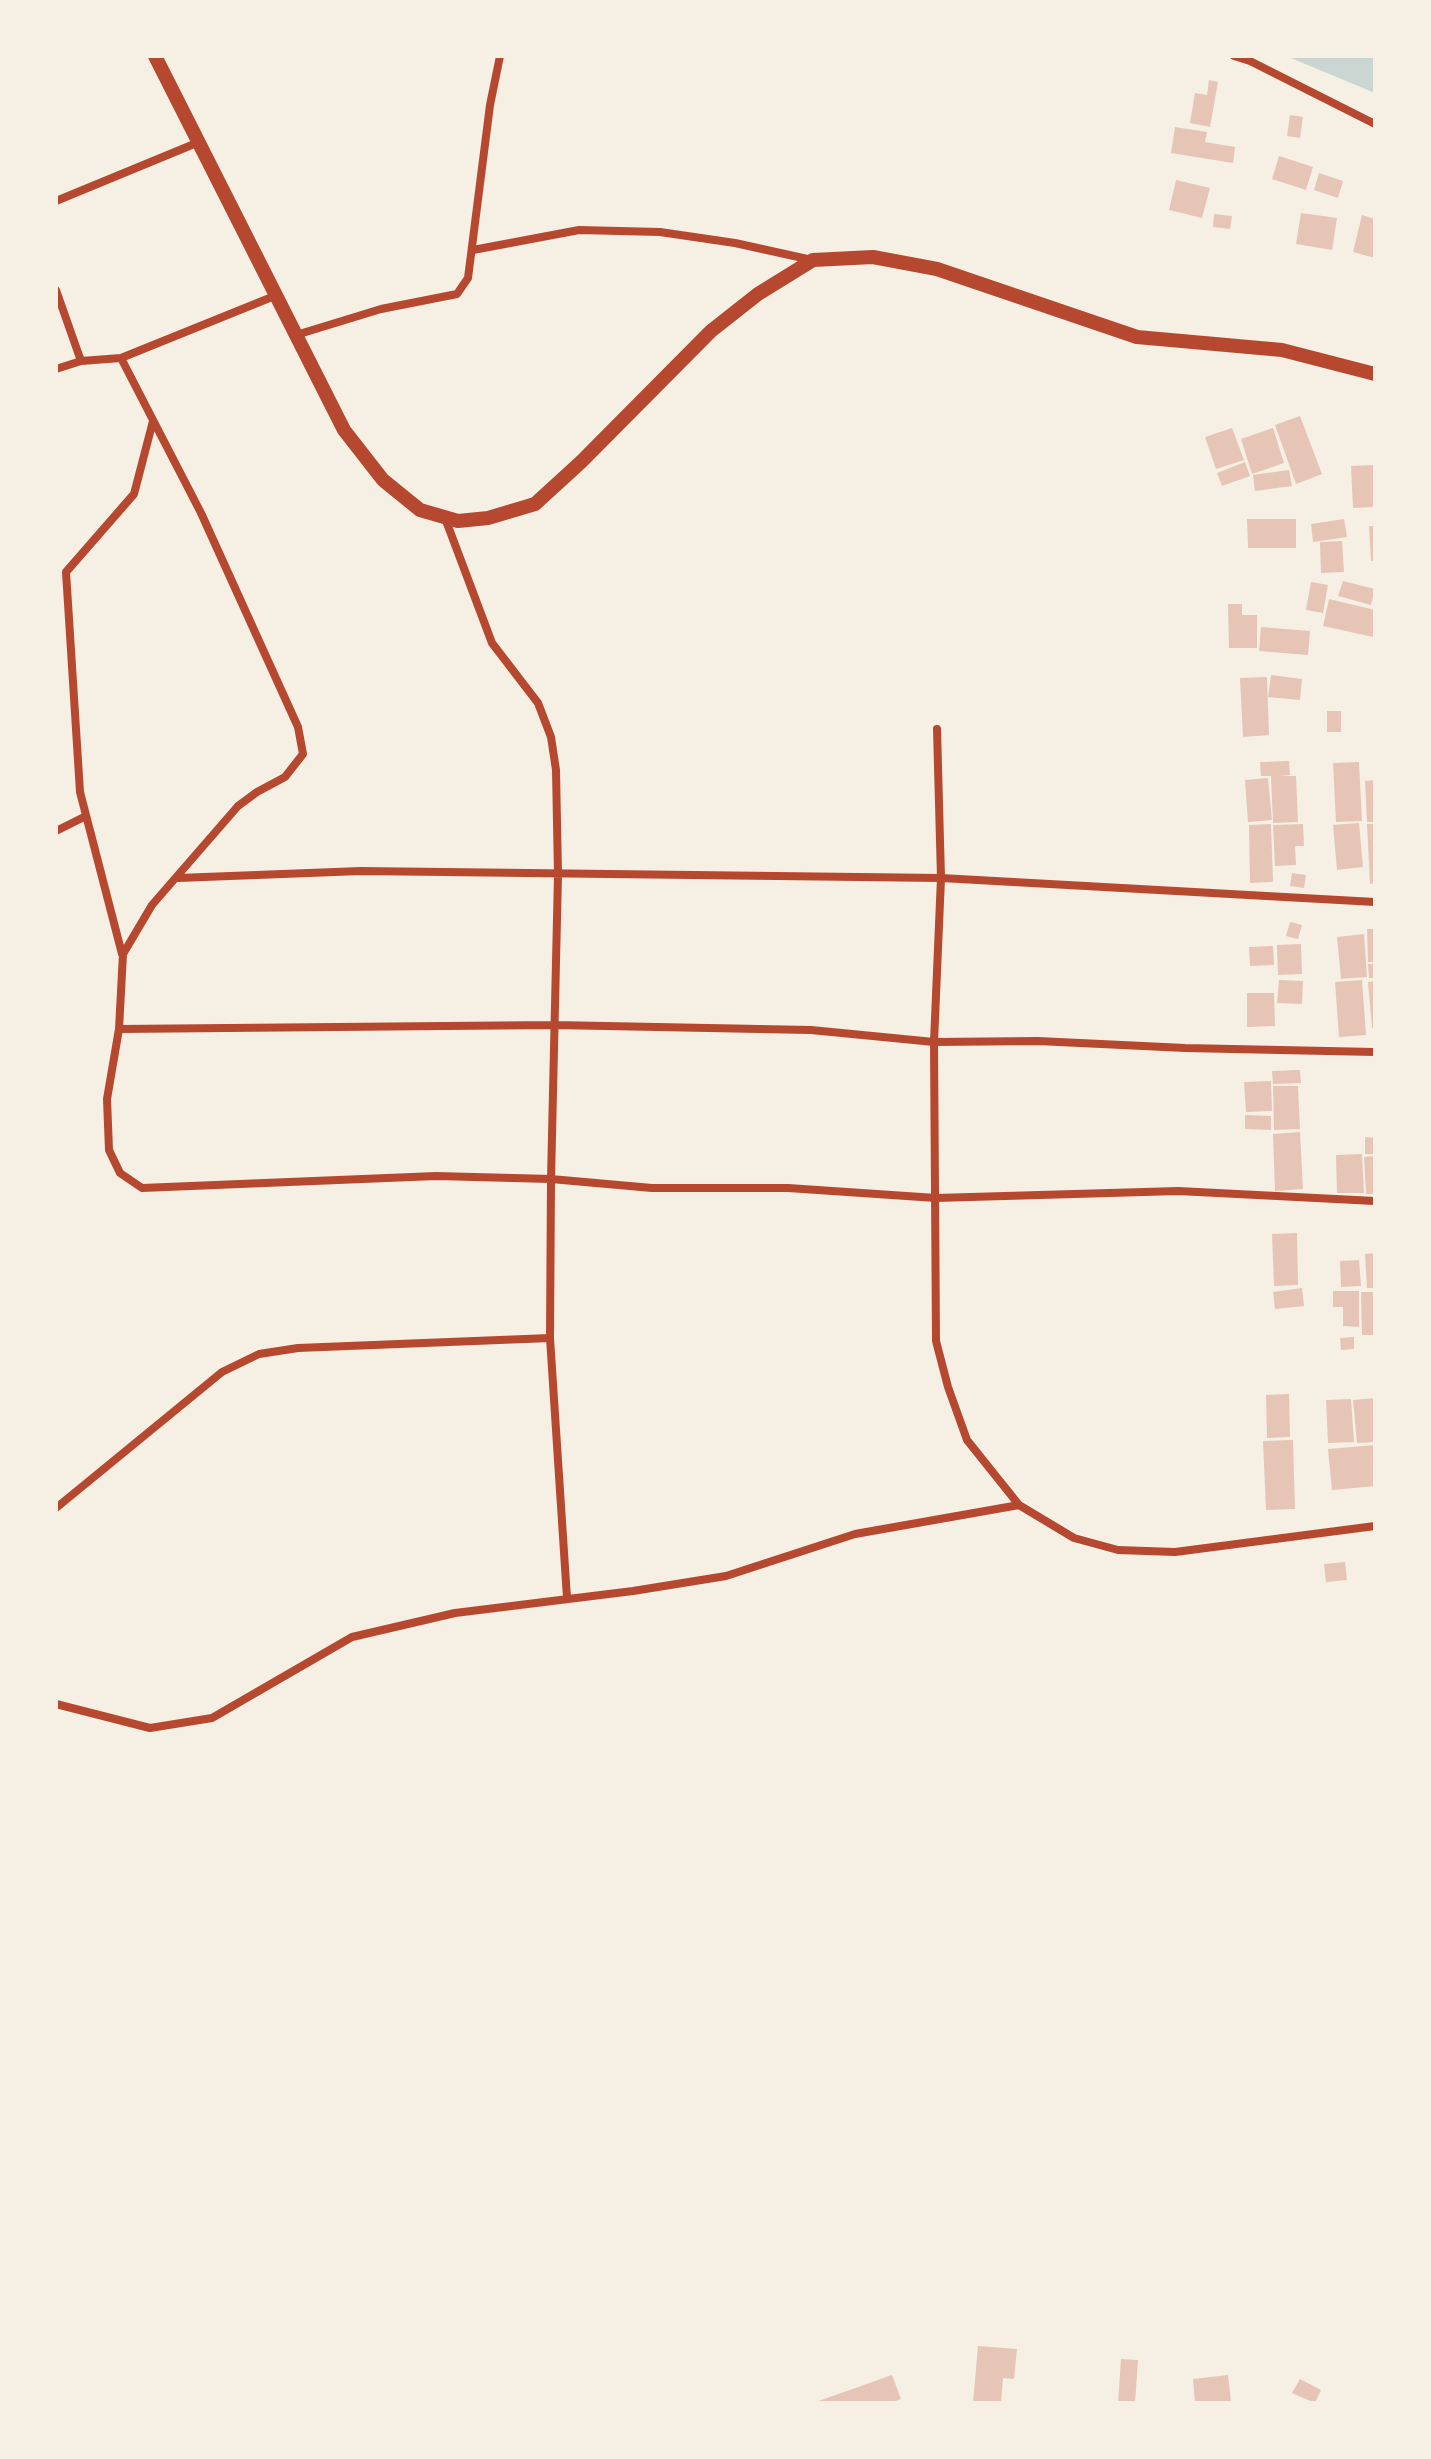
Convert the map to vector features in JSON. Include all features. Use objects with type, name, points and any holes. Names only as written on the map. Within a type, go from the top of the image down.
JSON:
[{"type":"street","points":[[155,56],[344,430],[383,480],[420,510],[458,521],[488,518],[535,504],[711,331],[758,294],[813,260]]},
{"type":"street","points":[[296,335],[381,309],[457,294],[468,278],[490,105],[500,56]]},
{"type":"street","points":[[1234,56],[1250,61],[1375,124]]},
{"type":"street","points":[[56,201],[199,142]]},
{"type":"street","points":[[473,250],[579,230],[660,232],[735,243],[813,260],[873,257],[937,269],[1137,337],[1282,350],[1375,374]]},
{"type":"street","points":[[56,290],[81,361]]},
{"type":"street","points":[[56,369],[81,361],[121,358],[277,295]]},
{"type":"street","points":[[121,358],[201,513],[298,727],[303,754],[285,777],[238,806],[152,905],[123,954]]},
{"type":"street","points":[[56,577],[66,572],[134,494],[153,420]]},
{"type":"street","points":[[445,517],[492,643],[538,703],[551,737],[556,770],[558,875],[550,1338],[567,1598]]},
{"type":"street","points":[[66,572],[80,792],[123,954],[119,1029],[107,1099],[109,1150],[120,1173],[142,1188],[436,1176],[551,1179],[652,1188],[788,1188],[936,1198],[1178,1191],[1375,1201]]},
{"type":"street","points":[[937,729],[941,878],[934,1042],[936,1341],[967,1440],[1019,1505],[1074,1538],[1118,1550],[1175,1552],[1375,1526]]},
{"type":"street","points":[[56,831],[86,816]]},
{"type":"street","points":[[178,878],[361,871],[941,878],[1375,902]]},
{"type":"street","points":[[119,1029],[554,1025],[811,1030],[934,1042],[1038,1041],[1375,1052]]},
{"type":"street","points":[[56,1508],[222,1372],[259,1354],[298,1348],[550,1338]]},
{"type":"street","points":[[56,1704],[150,1728],[212,1718],[352,1637],[455,1613],[726,1576],[855,1534],[1019,1505]]},
{"type":"shaded area","points":[[1286,56],[1375,56],[1375,93]]},
{"type":"building","points":[[1209,80],[1218,82],[1210,127],[1190,123],[1195,93],[1207,95]]},
{"type":"building","points":[[1290,115],[1303,117],[1300,138],[1287,136]]},
{"type":"building","points":[[1175,127],[1207,132],[1205,142],[1235,147],[1233,163],[1171,153]]},
{"type":"building","points":[[1279,156],[1313,167],[1306,190],[1272,179]]},
{"type":"building","points":[[1319,173],[1343,181],[1338,198],[1314,190]]},
{"type":"building","points":[[1176,180],[1210,188],[1202,218],[1169,210]]},
{"type":"building","points":[[1301,213],[1337,218],[1332,250],[1296,244]]},
{"type":"building","points":[[1214,214],[1232,216],[1230,229],[1213,227]]},
{"type":"building","points":[[1362,215],[1375,219],[1375,258],[1353,252]]},
{"type":"building","points":[[1300,416],[1322,474],[1296,484],[1275,425]]},
{"type":"building","points":[[1232,428],[1244,460],[1216,469],[1205,437]]},
{"type":"building","points":[[1273,428],[1284,463],[1252,474],[1241,439]]},
{"type":"building","points":[[1245,462],[1250,476],[1222,486],[1217,473]]},
{"type":"building","points":[[1375,465],[1375,507],[1353,508],[1351,466]]},
{"type":"building","points":[[1289,470],[1292,486],[1255,491],[1253,475]]},
{"type":"building","points":[[1247,519],[1296,519],[1296,548],[1248,548]]},
{"type":"building","points":[[1344,519],[1347,537],[1313,542],[1311,524]]},
{"type":"building","points":[[1369,526],[1375,526],[1375,561],[1371,561]]},
{"type":"building","points":[[1342,541],[1344,572],[1321,573],[1320,542]]},
{"type":"building","points":[[1343,581],[1375,589],[1371,605],[1338,596]]},
{"type":"building","points":[[1311,582],[1328,585],[1323,613],[1306,610]]},
{"type":"building","points":[[1329,599],[1375,610],[1373,637],[1323,626]]},
{"type":"building","points":[[1228,604],[1242,604],[1242,615],[1257,615],[1257,648],[1229,648]]},
{"type":"building","points":[[1261,627],[1310,631],[1308,655],[1259,651]]},
{"type":"building","points":[[1271,675],[1302,679],[1300,700],[1268,697]]},
{"type":"building","points":[[1267,677],[1269,735],[1243,737],[1240,678]]},
{"type":"building","points":[[1327,711],[1341,711],[1341,732],[1327,732]]},
{"type":"building","points":[[1289,761],[1290,775],[1279,776],[1296,776],[1298,822],[1273,823],[1271,776],[1261,776],[1260,762]]},
{"type":"building","points":[[1359,762],[1362,821],[1336,822],[1333,763]]},
{"type":"building","points":[[1268,778],[1272,820],[1248,822],[1245,780]]},
{"type":"building","points":[[1375,780],[1375,822],[1367,822],[1365,781]]},
{"type":"building","points":[[1359,823],[1363,867],[1337,870],[1333,825]]},
{"type":"building","points":[[1271,824],[1273,882],[1250,883],[1249,825]]},
{"type":"building","points":[[1303,824],[1304,846],[1295,846],[1296,865],[1275,866],[1273,825]]},
{"type":"building","points":[[1367,824],[1375,824],[1375,883],[1370,884]]},
{"type":"building","points":[[1292,873],[1306,875],[1304,888],[1290,886]]},
{"type":"building","points":[[1290,922],[1302,925],[1298,939],[1286,936]]},
{"type":"building","points":[[1367,929],[1375,929],[1375,962],[1368,962]]},
{"type":"building","points":[[1364,934],[1367,977],[1341,979],[1337,937]]},
{"type":"building","points":[[1301,944],[1302,974],[1278,975],[1277,945]]},
{"type":"building","points":[[1273,946],[1274,965],[1250,966],[1249,947]]},
{"type":"building","points":[[1368,964],[1375,964],[1375,978],[1369,978]]},
{"type":"building","points":[[1279,980],[1303,981],[1302,1004],[1277,1003]]},
{"type":"building","points":[[1362,980],[1366,1035],[1339,1037],[1335,982]]},
{"type":"building","points":[[1375,981],[1375,1028],[1372,1028],[1368,982]]},
{"type":"building","points":[[1247,993],[1274,993],[1275,1026],[1247,1027]]},
{"type":"building","points":[[1300,1070],[1301,1083],[1273,1084],[1272,1071]]},
{"type":"building","points":[[1271,1081],[1272,1111],[1246,1112],[1244,1082]]},
{"type":"building","points":[[1273,1086],[1298,1086],[1300,1129],[1274,1130]]},
{"type":"building","points":[[1245,1115],[1271,1116],[1271,1130],[1245,1129]]},
{"type":"building","points":[[1300,1132],[1303,1189],[1275,1191],[1273,1134]]},
{"type":"building","points":[[1365,1137],[1375,1138],[1375,1154],[1365,1154]]},
{"type":"building","points":[[1362,1154],[1364,1193],[1337,1193],[1336,1155]]},
{"type":"building","points":[[1375,1156],[1375,1194],[1366,1194],[1364,1157]]},
{"type":"building","points":[[1297,1233],[1298,1285],[1274,1286],[1272,1234]]},
{"type":"building","points":[[1375,1253],[1375,1288],[1367,1288],[1365,1254]]},
{"type":"building","points":[[1359,1260],[1361,1286],[1341,1287],[1340,1261]]},
{"type":"building","points":[[1302,1288],[1304,1306],[1275,1309],[1273,1292]]},
{"type":"building","points":[[1333,1291],[1359,1291],[1359,1327],[1343,1326],[1343,1307],[1333,1307]]},
{"type":"building","points":[[1361,1292],[1375,1292],[1375,1335],[1362,1335]]},
{"type":"building","points":[[1354,1337],[1354,1349],[1341,1350],[1340,1338]]},
{"type":"building","points":[[1289,1394],[1290,1437],[1267,1438],[1266,1395]]},
{"type":"building","points":[[1375,1398],[1375,1442],[1357,1443],[1353,1400]]},
{"type":"building","points":[[1351,1399],[1354,1442],[1328,1443],[1326,1400]]},
{"type":"building","points":[[1293,1440],[1295,1509],[1266,1510],[1263,1441]]},
{"type":"building","points":[[1375,1445],[1375,1486],[1332,1490],[1328,1449]]},
{"type":"building","points":[[1345,1562],[1347,1580],[1326,1582],[1324,1564]]},
{"type":"building","points":[[978,2346],[1017,2349],[1014,2379],[1003,2378],[1001,2403],[973,2403]]},
{"type":"building","points":[[1121,2359],[1138,2360],[1135,2403],[1118,2403]]},
{"type":"building","points":[[892,2375],[901,2399],[890,2403],[813,2403]]},
{"type":"building","points":[[1228,2375],[1231,2402],[1195,2403],[1193,2379]]},
{"type":"building","points":[[1300,2379],[1321,2390],[1315,2403],[1292,2393]]}]
